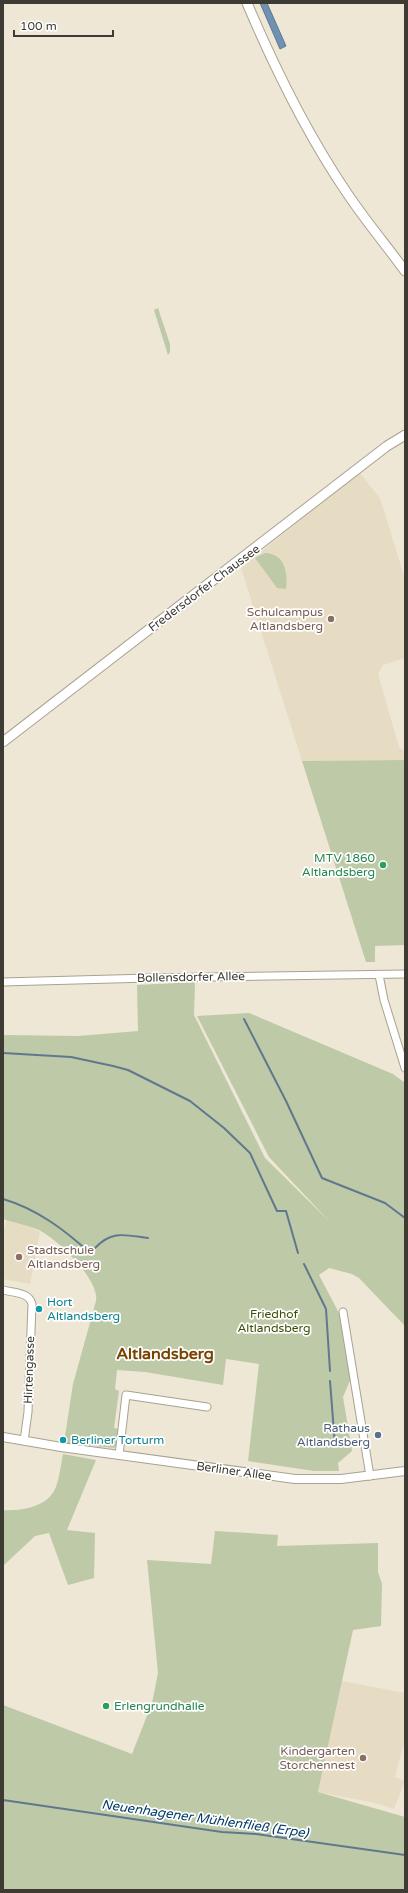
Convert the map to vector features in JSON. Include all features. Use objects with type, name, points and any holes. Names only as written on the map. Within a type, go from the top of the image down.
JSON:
[{"type":"main road","points":[[247,3],[281,77],[314,140],[348,194],[405,271]]},
{"type":"main road","name":"Fredersdorfer Chaussee","points":[[3,742],[269,539],[387,446],[405,435]]},
{"type":"street","name":"Bollensdorfer Allee","points":[[3,982],[405,974]]},
{"type":"street","points":[[379,975],[384,1000],[405,1068]]},
{"type":"street","name":"Hirtengasse","points":[[3,1290],[25,1295],[30,1299],[32,1309],[27,1395],[28,1412],[24,1441]]},
{"type":"street","points":[[343,1312],[370,1476]]},
{"type":"street","points":[[118,1455],[126,1395],[207,1407]]},
{"type":"street","name":"Berliner Allee","points":[[3,1437],[64,1448],[295,1479],[333,1480],[405,1471]]},
{"type":"shaded area","name":"Schulcampus Altlandsberg","points":[[359,472],[380,498],[405,579],[405,658],[383,665],[378,674],[399,747],[405,752],[405,760],[302,761],[241,568]]},
{"type":"shaded area","name":"Stadtschule Altlandsberg","points":[[7,1218],[21,1221],[40,1232],[30,1284],[3,1279],[3,1235]]},
{"type":"shaded area","name":"Kindergarten Storchennest","points":[[342,1681],[405,1693],[405,1740],[395,1777],[405,1781],[394,1809],[375,1803],[318,1792]]},
{"type":"green space","points":[[158,308],[170,344],[170,352],[168,355],[154,310]]},
{"type":"green space","points":[[265,553],[272,554],[277,557],[284,565],[286,570],[286,589],[277,588],[255,558]]},
{"type":"green space","points":[[405,760],[405,945],[375,946],[375,962],[366,962],[302,761]]},
{"type":"green space","name":"Friedhof Altlandsberg","points":[[195,982],[194,1015],[265,1158],[329,1221],[269,1157],[197,1016],[249,1013],[393,1074],[405,1083],[405,1326],[359,1278],[352,1274],[329,1268],[319,1275],[340,1315],[351,1378],[343,1397],[352,1451],[338,1463],[339,1471],[314,1471],[248,1461],[259,1364],[226,1359],[223,1385],[145,1372],[117,1370],[115,1389],[119,1391],[114,1428],[119,1429],[116,1446],[114,1448],[64,1443],[73,1384],[96,1301],[95,1292],[91,1282],[76,1261],[56,1242],[39,1230],[3,1219],[3,1035],[78,1036],[138,1031],[137,985]]},
{"type":"green space","points":[[63,1454],[96,1460],[67,1530],[95,1533],[94,1578],[68,1585],[49,1533],[35,1536],[3,1566],[3,1510],[24,1509],[38,1505],[50,1497],[57,1483]]},
{"type":"green space","points":[[215,1531],[278,1535],[277,1546],[378,1543],[378,1572],[382,1584],[381,1626],[353,1630],[318,1792],[405,1817],[405,1890],[3,1890],[3,1705],[132,1754],[152,1703],[158,1673],[147,1560],[211,1564]]},
{"type":"water","points":[[260,3],[267,3],[286,46],[280,49]]},
{"type":"waterway","points":[[244,1019],[286,1101],[322,1178],[385,1203],[405,1218]]},
{"type":"waterway","points":[[3,1053],[71,1057],[113,1066],[128,1070],[190,1101],[224,1128],[250,1153],[277,1211],[286,1211],[298,1253]]},
{"type":"waterway","points":[[3,1199],[39,1214],[61,1229],[91,1254],[92,1252]]},
{"type":"waterway","points":[[95,1248],[101,1242],[113,1236],[126,1235],[148,1238]]},
{"type":"waterway","points":[[304,1264],[326,1309],[330,1371]]},
{"type":"waterway","points":[[330,1381],[335,1445]]},
{"type":"waterway","name":"Neuenhagener Mühlenfließ (Erpe)","points":[[3,1800],[222,1832],[256,1834],[405,1855]]},
{"type":"place","name":"Schulcampus Altlandsberg","points":[[331,619]]},
{"type":"place","name":"MTV 1860 Altlandsberg","points":[[383,865]]},
{"type":"place","name":"Stadtschule Altlandsberg","points":[[19,1257]]},
{"type":"place","name":"Hort Altlandsberg","points":[[39,1309]]},
{"type":"place","name":"Rathaus Altlandsberg","points":[[378,1435]]},
{"type":"place","name":"Berliner Torturm","points":[[63,1440]]},
{"type":"place","name":"Erlengrundhalle","points":[[106,1706]]},
{"type":"place","name":"Kindergarten Storchennest","points":[[363,1758]]},
{"type":"district","name":"Altlandsberg","points":[[165,1354]]}]
